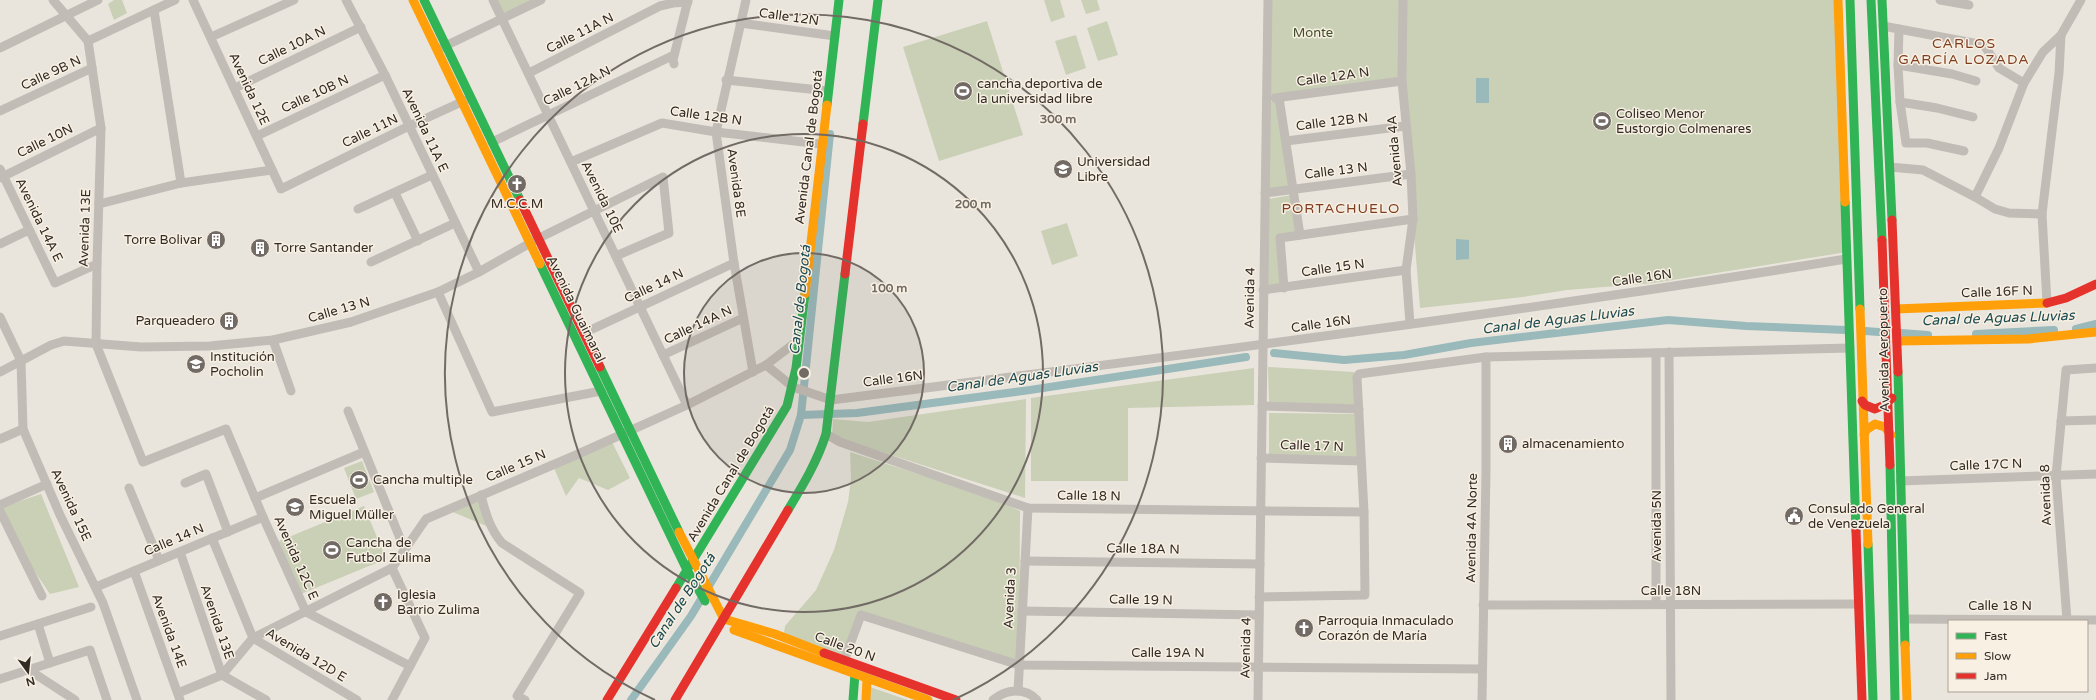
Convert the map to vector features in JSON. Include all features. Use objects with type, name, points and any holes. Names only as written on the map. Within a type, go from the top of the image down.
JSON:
[{"type":"street","points":[[53,0],[88,42]]},
{"type":"street","points":[[0,48],[98,0]]},
{"type":"street","name":"Calle 9B N","points":[[88,42],[175,0]]},
{"type":"street","name":"Avenida 12E","points":[[193,0],[281,189]]},
{"type":"street","points":[[211,37],[294,0]]},
{"type":"street","name":"Avenida 11A E","points":[[346,0],[385,75],[479,272]]},
{"type":"street","name":"Avenida Guaimaral","points":[[413,0],[689,574],[720,620]]},
{"type":"street","name":"Avenida Guaimaral","points":[[424,0],[695,564],[720,620]]},
{"type":"street","name":"Avenida 10E","points":[[493,0],[687,405]]},
{"type":"street","points":[[437,50],[541,0]]},
{"type":"street","name":"Avenida 8E","points":[[746,0],[726,80],[716,132],[734,263],[753,372]]},
{"type":"street","name":"Avenida Canal de Bogotá","points":[[607,700],[689,574],[778,423],[796,389],[821,144],[839,0]]},
{"type":"street","points":[[675,700],[720,620],[809,475],[821,450],[827,430],[828,402],[878,0]]},
{"type":"street","name":"Avenida 4","points":[[1258,700],[1268,0]]},
{"type":"street","name":"Avenida 4A","points":[[1403,0],[1402,80],[1411,174],[1413,218],[1406,270],[1410,324]]},
{"type":"street","points":[[1838,0],[1862,700]]},
{"type":"street","name":"Avenida Aeropuerto","points":[[1850,0],[1872,700]]},
{"type":"street","name":"Avenida Aeropuerto","points":[[1871,0],[1885,308],[1895,700]]},
{"type":"street","name":"Avenida Aeropuerto","points":[[1882,0],[1896,309],[1907,700]]},
{"type":"street","points":[[1940,0],[1969,5]]},
{"type":"street","points":[[1975,197],[1999,148],[2024,83],[2043,52],[2061,35],[2081,0]]},
{"type":"street","name":"Calle 12A N","points":[[492,142],[548,115],[674,60],[688,1]]},
{"type":"street","name":"Calle 11A N","points":[[529,73],[660,6],[688,1]]},
{"type":"street","points":[[154,10],[181,183]]},
{"type":"street","name":"Calle 12N","points":[[740,23],[835,36]]},
{"type":"street","points":[[1884,26],[1984,45],[2000,68],[2024,83]]},
{"type":"street","name":"Calle 10A N","points":[[235,88],[361,27]]},
{"type":"street","points":[[1899,28],[1898,65],[1900,102],[1906,143],[1927,143],[1964,151]]},
{"type":"street","points":[[2047,303],[2042,214],[2059,73],[2061,35]]},
{"type":"street","name":"Avenida 13E","points":[[88,42],[101,128],[96,344],[143,462],[226,429]]},
{"type":"street","points":[[1898,65],[1952,74],[1976,81]]},
{"type":"street","name":"Calle 9B N","points":[[0,111],[92,68]]},
{"type":"street","name":"Calle 10B N","points":[[257,136],[385,75]]},
{"type":"street","points":[[726,80],[828,91]]},
{"type":"street","name":"Calle 12A N","points":[[1267,99],[1402,80]]},
{"type":"street","points":[[1840,86],[1852,97]]},
{"type":"street","name":"Calle 11N","points":[[281,189],[409,126],[471,98]]},
{"type":"street","points":[[1279,98],[1300,235]]},
{"type":"street","points":[[1900,102],[1937,108],[1973,117]]},
{"type":"street","name":"Calle 12B N","points":[[570,162],[662,123],[716,132],[821,144]]},
{"type":"street","name":"Calle 12B N","points":[[1286,141],[1406,126]]},
{"type":"street","name":"Calle 10N","points":[[1,174],[101,128]]},
{"type":"street","points":[[1890,167],[1922,170],[1995,209],[2009,213],[2042,214]]},
{"type":"street","points":[[99,204],[181,183],[272,170]]},
{"type":"street","name":"Avenida 14A E","points":[[1,174],[55,283],[97,264]]},
{"type":"street","name":"Calle 13 N","points":[[1265,193],[1411,174]]},
{"type":"street","points":[[358,209],[432,175]]},
{"type":"street","name":"Calle 13 N","points":[[0,372],[50,345],[64,341],[141,347],[210,346],[273,340],[351,322],[438,292],[479,272],[539,238],[663,177],[669,233],[616,256]]},
{"type":"street","points":[[395,193],[418,241]]},
{"type":"street","points":[[1284,288],[1280,238],[1413,218]]},
{"type":"street","points":[[372,262],[455,223]]},
{"type":"street","points":[[0,244],[29,230]]},
{"type":"street","name":"Calle 16N","points":[[796,389],[828,402],[1262,346],[1689,284],[1846,259]]},
{"type":"street","name":"Calle 14 N","points":[[584,333],[734,263]]},
{"type":"street","name":"Calle 15 N","points":[[1264,290],[1406,270]]},
{"type":"street","points":[[1847,280],[1859,270]]},
{"type":"street","points":[[1847,280],[1860,288]]},
{"type":"street","name":"Calle 16F N","points":[[1896,309],[2047,303],[2066,298],[2096,284]]},
{"type":"street","points":[[438,292],[492,412],[601,390]]},
{"type":"street","name":"Avenida 15E","points":[[0,317],[21,361],[23,429],[46,484],[103,603],[137,700]]},
{"type":"street","name":"Calle 14A N","points":[[663,355],[743,318]]},
{"type":"street","points":[[1897,341],[2028,339],[2096,332]]},
{"type":"street","name":"Calle 15 N","points":[[392,568],[404,548],[426,519],[622,435],[687,405],[766,365],[800,339]]},
{"type":"street","points":[[273,340],[291,391]]},
{"type":"street","points":[[1259,597],[1365,595],[1364,512],[1357,377],[1363,372],[1486,357],[1850,348]]},
{"type":"street","name":"Avenida 5N","points":[[1669,352],[1670,700]]},
{"type":"street","name":"Avenida 5N","points":[[1656,353],[1656,604]]},
{"type":"street","name":"Avenida 4A Norte","points":[[1482,700],[1486,357]]},
{"type":"street","points":[[766,365],[796,389]]},
{"type":"street","name":"Avenida 8","points":[[2067,620],[2056,476],[2066,370],[2096,368]]},
{"type":"street","points":[[1862,401],[1870,408],[1875,409],[1887,402],[1898,392]]},
{"type":"street","points":[[1262,406],[1359,409]]},
{"type":"street","points":[[348,412],[404,548]]},
{"type":"street","points":[[2061,421],[2096,420]]},
{"type":"street","points":[[1864,435],[1870,426],[1875,424],[1885,427],[1899,446]]},
{"type":"street","points":[[0,439],[23,429]]},
{"type":"street","name":"Avenida 12C E","points":[[226,429],[263,517],[306,612],[410,666]]},
{"type":"street","name":"Calle 18 N","points":[[827,430],[840,442],[1028,508],[1261,512],[1364,512]]},
{"type":"street","points":[[255,498],[364,452]]},
{"type":"street","name":"Calle 17 N","points":[[1261,458],[1361,461]]},
{"type":"street","points":[[185,483],[206,474],[228,532]]},
{"type":"street","name":"Calle 17C N","points":[[1900,481],[2096,474]]},
{"type":"street","points":[[0,505],[46,484]]},
{"type":"street","points":[[129,488],[159,560]]},
{"type":"street","points":[[480,495],[489,521],[495,534],[502,543],[580,593],[517,696],[525,700]]},
{"type":"street","name":"Avenida 3","points":[[1018,691],[1028,508]]},
{"type":"street","points":[[0,510],[42,596]]},
{"type":"street","name":"Calle 14 N","points":[[96,587],[263,517]]},
{"type":"street","name":"Avenida 12D E","points":[[212,538],[253,638],[357,700]]},
{"type":"street","name":"Avenida 13E","points":[[180,552],[222,675],[266,700]]},
{"type":"street","name":"Calle 18A N","points":[[1025,561],[1260,564]]},
{"type":"street","points":[[179,697],[222,675],[253,638],[392,568],[426,638],[392,700]]},
{"type":"street","name":"Avenida 14E","points":[[134,571],[179,697]]},
{"type":"street","name":"Calle 18N","points":[[1483,605],[1858,604]]},
{"type":"street","points":[[0,636],[91,607]]},
{"type":"street","name":"Calle 19 N","points":[[1022,611],[1259,615]]},
{"type":"street","name":"Calle 19A N","points":[[844,661],[861,615],[1019,665],[1482,669]]},
{"type":"street","name":"Calle 18 N","points":[[1905,619],[2096,620]]},
{"type":"street","name":"Calle 20 N","points":[[720,620],[775,634],[844,661],[956,700]]},
{"type":"street","name":"Calle 20 N","points":[[720,620],[867,679],[928,700]]},
{"type":"street","points":[[38,624],[50,663]]},
{"type":"street","points":[[0,679],[90,650],[107,700]]},
{"type":"street","points":[[29,670],[75,700]]},
{"type":"street","points":[[853,700],[855,674]]},
{"type":"street","points":[[866,700],[867,679]]},
{"type":"street","points":[[994,700],[1008,691],[1027,693],[1037,700]]},
{"type":"green space","points":[[114,0],[122,0],[127,13],[114,20],[108,4]]},
{"type":"green space","points":[[494,0],[534,0],[502,16]]},
{"type":"green space","points":[[1044,0],[1060,0],[1065,17],[1051,22]]},
{"type":"green space","points":[[1081,0],[1097,0],[1100,10],[1086,14]]},
{"type":"green space","name":"Monte","points":[[1268,0],[1835,0],[1847,252],[1654,283],[1567,290],[1523,297],[1420,308],[1402,81],[1267,99]]},
{"type":"green space","name":"cancha deportiva de la universidad libre","points":[[987,21],[1023,135],[939,161],[903,47]]},
{"type":"green space","points":[[1107,21],[1118,55],[1098,61],[1087,28]]},
{"type":"green space","points":[[1076,35],[1086,68],[1066,75],[1055,41]]},
{"type":"green space","points":[[1278,100],[1291,190],[1268,194],[1269,102]]},
{"type":"green space","points":[[1292,195],[1298,237],[1278,240],[1281,288],[1266,290],[1268,199]]},
{"type":"green space","points":[[1067,223],[1078,256],[1052,265],[1041,231]]},
{"type":"green space","points":[[1268,367],[1354,372],[1356,405],[1269,403]]},
{"type":"green space","points":[[1254,368],[1254,405],[1128,408],[1128,481],[1031,481],[1031,398]]},
{"type":"green space","points":[[1026,399],[1025,498],[832,436],[833,419],[868,422]]},
{"type":"green space","points":[[1269,413],[1358,414],[1357,457],[1269,455]]},
{"type":"green space","points":[[612,442],[630,478],[608,490],[579,478],[566,496],[554,468]]},
{"type":"green space","points":[[850,452],[995,499],[1020,511],[1019,661],[860,611],[843,658],[784,633],[785,626],[816,590],[834,550],[848,502],[851,479]]},
{"type":"green space","name":"Cancha multiple","points":[[362,461],[374,492],[356,499],[344,468]]},
{"type":"green space","points":[[41,494],[79,587],[50,594],[33,569],[2,507]]},
{"type":"green space","points":[[479,497],[491,528],[448,510]]},
{"type":"green space","name":"Cancha de Futbol Zulima","points":[[364,506],[386,559],[301,594],[279,541]]},
{"type":"green space","points":[[870,687],[908,700],[870,700]]},
{"type":"water","points":[[1476,78],[1489,78],[1489,103],[1476,103]]},
{"type":"water","points":[[1456,239],[1469,240],[1469,259],[1456,260]]},
{"type":"waterway","name":"Canal de Bogotá","points":[[631,700],[691,616],[790,450],[801,415],[830,134]]},
{"type":"waterway","name":"Canal de Aguas Lluvias","points":[[1274,353],[1344,360],[1404,355],[1471,343],[1668,320],[1746,326],[1846,330]]},
{"type":"waterway","name":"Canal de Aguas Lluvias","points":[[2076,329],[2096,324]]},
{"type":"waterway","name":"Canal de Aguas Lluvias","points":[[1976,334],[2054,330]]},
{"type":"waterway","name":"Canal de Aguas Lluvias","points":[[1865,331],[1879,332]]},
{"type":"waterway","name":"Canal de Aguas Lluvias","points":[[1901,333],[1928,335]]},
{"type":"waterway","name":"Canal de Aguas Lluvias","points":[[801,415],[857,413],[1030,390],[1246,357]]},
{"type":"traffic: fast","points":[[424,0],[520,200]]},
{"type":"traffic: fast","points":[[827,105],[839,0]]},
{"type":"traffic: fast","points":[[863,124],[878,0]]},
{"type":"traffic: fast","points":[[1850,0],[1860,309]]},
{"type":"traffic: fast","points":[[1871,0],[1882,240]]},
{"type":"traffic: fast","points":[[1882,0],[1892,220]]},
{"type":"traffic: fast","points":[[1845,202],[1856,531]]},
{"type":"traffic: fast","points":[[540,264],[687,570],[705,601]]},
{"type":"traffic: fast","points":[[788,510],[814,464],[826,434],[845,274]]},
{"type":"traffic: fast","points":[[676,588],[787,406],[796,368],[805,294]]},
{"type":"traffic: fast","points":[[600,367],[679,532]]},
{"type":"traffic: fast","points":[[1898,372],[1905,645]]},
{"type":"traffic: fast","points":[[1890,465],[1895,700]]},
{"type":"traffic: fast","points":[[1868,544],[1873,700]]},
{"type":"traffic: fast","points":[[853,700],[855,674]]},
{"type":"traffic: slow","points":[[413,0],[540,264]]},
{"type":"traffic: slow","points":[[1838,0],[1845,202]]},
{"type":"traffic: slow","points":[[805,294],[827,105]]},
{"type":"traffic: slow","points":[[1896,309],[2047,303]]},
{"type":"traffic: slow","points":[[1860,309],[1868,544]]},
{"type":"traffic: slow","points":[[1897,341],[2028,339],[2096,332]]},
{"type":"traffic: slow","points":[[1864,435],[1866,430],[1875,424],[1885,427],[1891,435]]},
{"type":"traffic: slow","points":[[679,532],[724,619],[775,634],[824,653]]},
{"type":"traffic: slow","points":[[734,630],[928,700]]},
{"type":"traffic: slow","points":[[1905,645],[1907,700]]},
{"type":"traffic: slow","points":[[866,700],[867,679]]},
{"type":"traffic: jam","points":[[845,274],[863,124]]},
{"type":"traffic: jam","points":[[520,200],[600,367]]},
{"type":"traffic: jam","points":[[1892,220],[1898,372]]},
{"type":"traffic: jam","points":[[1882,240],[1890,465]]},
{"type":"traffic: jam","points":[[2047,303],[2066,298],[2096,284]]},
{"type":"traffic: jam","points":[[1862,401],[1865,405],[1875,409],[1884,405],[1892,398]]},
{"type":"traffic: jam","points":[[675,700],[788,510]]},
{"type":"traffic: jam","points":[[1856,531],[1862,700]]},
{"type":"traffic: jam","points":[[607,700],[676,588]]},
{"type":"traffic: jam","points":[[824,653],[956,700]]},
{"type":"place","name":"cancha deportiva de la universidad libre","points":[[963,91]]},
{"type":"place","name":"Coliseo Menor Eustorgio Colmenares","points":[[1602,121]]},
{"type":"place","name":"Universidad Libre","points":[[1063,169]]},
{"type":"place","name":"M.C.C.M","points":[[517,184]]},
{"type":"place","name":"Torre Bolivar","points":[[216,240]]},
{"type":"place","name":"Torre Santander","points":[[260,248]]},
{"type":"place","name":"Parqueadero","points":[[229,321]]},
{"type":"place","name":"Institución Pocholin","points":[[196,364]]},
{"type":"place","name":"almacenamiento","points":[[1508,444]]},
{"type":"place","name":"Cancha multiple","points":[[359,480]]},
{"type":"place","name":"Escuela Miguel Müller","points":[[295,507]]},
{"type":"place","name":"Consulado General de Venezuela","points":[[1794,516]]},
{"type":"place","name":"Cancha de Futbol Zulima","points":[[332,550]]},
{"type":"place","name":"Iglesia Barrio Zulima","points":[[383,602]]},
{"type":"place","name":"Parroquia Inmaculado Corazón de María","points":[[1304,628]]},
{"type":"district","name":"CARLOS GARCÍA LOZADA","points":[[1964,52]]},
{"type":"district","name":"PORTACHUELO","points":[[1341,208]]}]
